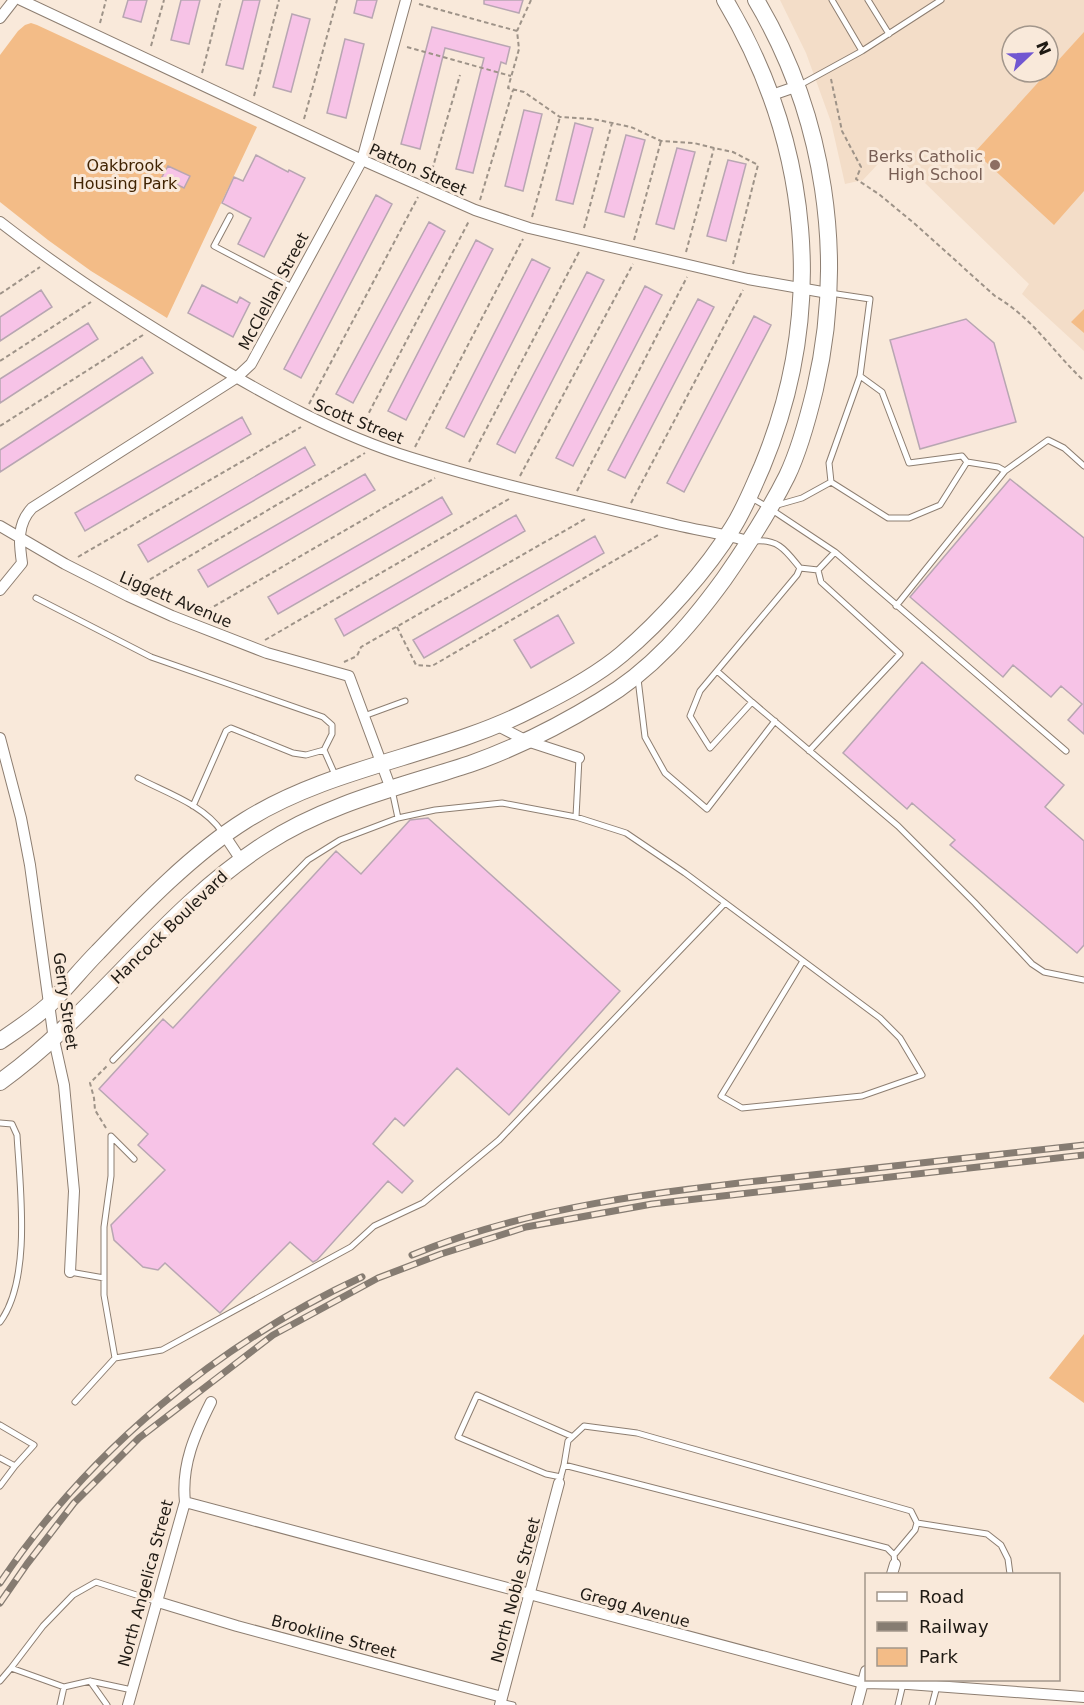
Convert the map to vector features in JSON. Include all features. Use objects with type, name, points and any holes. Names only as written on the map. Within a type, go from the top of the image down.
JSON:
[{"type":"street","points":[[0,18],[14,0]]},
{"type":"street","name":"Patton Street","points":[[21,0],[422,188],[475,210],[529,228],[583,241],[748,279],[828,293]]},
{"type":"street","name":"McClellan Street","points":[[0,590],[22,562],[18,536],[26,514],[32,508],[236,378],[251,364],[362,160],[406,0]]},
{"type":"street","name":"Hancock Boulevard","points":[[0,1041],[50,1004],[148,901],[242,822],[273,804],[310,787],[498,726],[536,708],[589,677],[621,655],[654,624],[728,535],[749,497],[772,442],[786,397],[794,357],[802,288],[798,199],[784,134],[772,95],[753,51],[725,0]]},
{"type":"street","name":"Hancock Boulevard","points":[[0,1082],[54,1040],[178,913],[241,860],[269,841],[341,805],[473,763],[527,741],[600,701],[638,674],[694,620],[751,542],[788,473],[811,406],[820,367],[828,293],[829,241],[824,191],[816,147],[798,86],[781,45],[756,0]]},
{"type":"street","points":[[772,95],[798,86]]},
{"type":"street","name":"Scott Street","points":[[0,222],[50,260],[153,328],[236,378],[309,417],[378,446],[463,473],[751,542]]},
{"type":"street","name":"Liggett Avenue","points":[[0,526],[65,564],[187,622],[252,647],[349,676],[364,716]]},
{"type":"street","points":[[364,716],[391,789]]},
{"type":"street","points":[[498,726],[527,741],[579,758]]},
{"type":"street","name":"Gerry Street","points":[[0,738],[21,818],[30,865],[54,1040],[64,1085],[74,1191],[70,1272]]},
{"type":"street","points":[[225,836],[241,860]]},
{"type":"street","name":"North Angelica Street","points":[[128,1705],[185,1502],[183,1481],[196,1433],[211,1402]]},
{"type":"street","name":"North Noble Street","points":[[501,1701],[560,1480]]},
{"type":"street","name":"Gregg Avenue","points":[[185,1502],[863,1683],[936,1686],[962,1684],[1084,1697]]},
{"type":"street","name":"Brookline Street","points":[[158,1602],[501,1701]]},
{"type":"street","points":[[857,1705],[865,1677]]},
{"type":"lane","points":[[832,0],[862,51]]},
{"type":"lane","points":[[868,0],[888,34]]},
{"type":"lane","points":[[798,86],[862,51],[942,0]]},
{"type":"lane","points":[[230,216],[214,246],[293,288]]},
{"type":"lane","points":[[828,293],[870,299],[860,376],[829,463],[831,483]]},
{"type":"lane","points":[[860,376],[882,392],[909,463],[962,456],[967,462],[998,467],[1005,471]]},
{"type":"lane","points":[[896,606],[1005,471],[1048,440],[1064,448],[1084,466]]},
{"type":"lane","points":[[831,483],[888,518],[909,518],[940,505],[967,462]]},
{"type":"lane","points":[[770,507],[802,498],[831,483]]},
{"type":"lane","points":[[749,497],[770,507],[835,552],[1066,751]]},
{"type":"lane","points":[[751,542],[769,540],[781,546],[800,568],[818,570]]},
{"type":"lane","points":[[818,570],[835,552]]},
{"type":"lane","points":[[752,702],[710,748],[690,716],[700,691],[797,575],[800,568]]},
{"type":"lane","points":[[809,751],[900,654],[821,582],[818,570]]},
{"type":"lane","points":[[36,598],[151,657],[323,717],[332,725],[332,734],[324,750],[306,755],[293,753],[231,728],[226,731],[194,806]]},
{"type":"lane","points":[[717,671],[898,826],[1032,964],[1044,972],[1084,980]]},
{"type":"lane","points":[[638,674],[645,737],[665,773],[707,809],[775,721]]},
{"type":"lane","points":[[364,716],[405,701]]},
{"type":"lane","points":[[324,750],[336,778]]},
{"type":"lane","points":[[576,816],[579,758]]},
{"type":"lane","points":[[138,778],[213,818],[225,836]]},
{"type":"lane","points":[[391,789],[398,818]]},
{"type":"lane","points":[[113,1060],[308,860],[340,840],[398,818],[435,810],[502,803],[576,816],[626,833],[685,873],[880,1018],[900,1038],[922,1075],[862,1096],[742,1108],[721,1096],[803,961]]},
{"type":"lane","points":[[75,1402],[115,1358],[162,1350],[351,1247],[374,1226],[423,1203],[499,1140],[725,903]]},
{"type":"lane","points":[[0,1123],[12,1124],[17,1135],[22,1226],[17,1282],[7,1313],[0,1322]]},
{"type":"lane","points":[[111,1136],[111,1176],[104,1227],[104,1295],[115,1358]]},
{"type":"lane","points":[[111,1136],[134,1159]]},
{"type":"lane","points":[[70,1272],[104,1278]]},
{"type":"lane","points":[[571,1436],[477,1395],[458,1437],[560,1480],[568,1441],[584,1426],[637,1433],[910,1511],[916,1523],[915,1530],[894,1565]]},
{"type":"lane","points":[[0,1425],[34,1445],[0,1486]]},
{"type":"lane","points":[[0,1458],[15,1466]]},
{"type":"lane","points":[[564,1465],[886,1548],[894,1565]]},
{"type":"lane","points":[[916,1523],[987,1534],[1001,1545],[1008,1559],[1010,1573]]},
{"type":"lane","points":[[0,1681],[44,1626],[73,1595],[96,1582],[158,1602]]},
{"type":"lane","points":[[11,1668],[64,1687],[90,1681],[132,1690]]},
{"type":"lane","points":[[90,1681],[107,1705]]},
{"type":"lane","points":[[898,1705],[903,1684]]},
{"type":"lane","points":[[932,1705],[936,1686]]},
{"type":"lane","points":[[60,1705],[64,1687]]},
{"type":"lane","points":[[501,1701],[513,1705]]},
{"type":"path","points":[[97,36],[106,0]]},
{"type":"path","points":[[147,60],[164,0]]},
{"type":"path","points":[[199,84],[222,0]]},
{"type":"path","points":[[250,108],[279,0]]},
{"type":"path","points":[[301,132],[337,0]]},
{"type":"path","points":[[406,0],[517,31]]},
{"type":"path","points":[[531,0],[517,31],[519,50],[508,88],[524,92],[560,117],[612,123],[631,128],[661,141],[694,143],[733,153],[758,165],[730,275]]},
{"type":"path","points":[[394,44],[511,76]]},
{"type":"path","points":[[829,70],[843,131],[861,167],[856,179],[880,195],[986,288],[1034,324],[1071,369],[1084,381]]},
{"type":"path","points":[[65,564],[309,417],[422,188],[430,178],[460,75]]},
{"type":"path","points":[[357,436],[481,197],[513,89]]},
{"type":"path","points":[[409,457],[529,228],[560,117]]},
{"type":"path","points":[[463,473],[583,241],[612,123]]},
{"type":"path","points":[[515,486],[635,253],[661,141]]},
{"type":"path","points":[[573,500],[688,265],[714,148]]},
{"type":"path","points":[[0,294],[50,260]]},
{"type":"path","points":[[626,513],[748,279]]},
{"type":"path","points":[[0,361],[101,295]]},
{"type":"path","points":[[0,426],[153,328]]},
{"type":"path","points":[[124,594],[378,446]]},
{"type":"path","points":[[187,622],[450,469]]},
{"type":"path","points":[[252,647],[527,489]]},
{"type":"path","points":[[325,669],[357,656],[361,647],[606,508]]},
{"type":"path","points":[[397,627],[416,664],[432,666],[676,525]]},
{"type":"path","points":[[111,1136],[94,1110],[90,1083],[113,1060]]},
{"type":"shaded area","name":"Berks Catholic High School","points":[[780,0],[1084,0],[1084,351],[1022,294],[1029,284],[891,150],[863,180],[845,184],[831,122],[806,53]]},
{"type":"green space","name":"Oakbrook Housing Park","points":[[31,23],[257,127],[167,318],[91,271],[0,202],[0,55],[18,31]]},
{"type":"green space","points":[[1084,32],[1084,191],[1054,225],[975,152],[1037,84],[1060,84],[1060,58]]},
{"type":"green space","points":[[1084,309],[1084,333],[1071,322]]},
{"type":"green space","points":[[1084,1334],[1084,1403],[1049,1378]]},
{"type":"building","points":[[128,0],[147,0],[141,22],[123,17]]},
{"type":"building","points":[[181,0],[200,0],[189,44],[171,40]]},
{"type":"building","points":[[243,0],[260,0],[243,69],[226,65]]},
{"type":"building","points":[[357,0],[377,0],[372,18],[354,13]]},
{"type":"building","points":[[484,0],[523,0],[519,13],[484,4]]},
{"type":"building","points":[[292,14],[310,19],[291,92],[273,87]]},
{"type":"building","points":[[432,27],[510,47],[506,64],[501,62],[473,173],[456,169],[484,58],[445,48],[420,149],[401,144]]},
{"type":"building","points":[[345,39],[364,44],[346,118],[327,113]]},
{"type":"building","points":[[524,110],[542,114],[523,191],[505,186]]},
{"type":"building","points":[[575,123],[593,128],[573,204],[556,200]]},
{"type":"building","points":[[626,135],[645,140],[624,217],[605,212]]},
{"type":"building","points":[[677,148],[695,152],[674,229],[656,224]]},
{"type":"building","points":[[256,155],[305,178],[264,257],[238,244],[251,218],[222,203],[234,177],[243,181]]},
{"type":"building","points":[[728,160],[746,164],[726,241],[707,236]]},
{"type":"building","points":[[168,166],[190,176],[184,188],[162,177]]},
{"type":"building","points":[[376,195],[392,204],[301,378],[284,369]]},
{"type":"building","points":[[429,222],[445,231],[353,403],[336,394]]},
{"type":"building","points":[[476,240],[493,249],[406,420],[388,411]]},
{"type":"building","points":[[532,259],[550,268],[464,437],[446,428]]},
{"type":"building","points":[[587,272],[604,280],[515,453],[497,444]]},
{"type":"building","points":[[202,285],[237,303],[240,297],[250,303],[233,337],[188,313]]},
{"type":"building","points":[[645,286],[662,295],[573,466],[556,458]]},
{"type":"building","points":[[41,290],[52,307],[0,341],[0,317]]},
{"type":"building","points":[[698,299],[714,307],[625,478],[608,470]]},
{"type":"building","points":[[754,316],[771,325],[684,492],[667,483]]},
{"type":"building","points":[[966,319],[994,343],[1016,422],[920,449],[890,340]]},
{"type":"building","points":[[88,323],[98,339],[0,403],[0,379]]},
{"type":"building","points":[[142,357],[153,373],[0,472],[0,450]]},
{"type":"building","points":[[242,417],[251,434],[85,531],[75,513]]},
{"type":"building","points":[[305,447],[315,465],[148,562],[138,545]]},
{"type":"building","points":[[365,474],[375,490],[208,587],[198,570]]},
{"type":"building","points":[[1010,479],[1084,538],[1084,734],[1068,720],[1082,704],[1061,686],[1051,697],[1013,665],[1003,677],[910,597]]},
{"type":"building","points":[[442,497],[452,514],[278,614],[268,597]]},
{"type":"building","points":[[516,515],[525,531],[344,636],[335,619]]},
{"type":"building","points":[[595,536],[604,553],[424,658],[413,640]]},
{"type":"building","points":[[558,615],[574,643],[531,668],[514,640]]},
{"type":"building","points":[[922,662],[1064,785],[1045,807],[1084,841],[1084,945],[1077,953],[950,845],[955,840],[912,803],[907,809],[843,753]]},
{"type":"building","points":[[428,818],[620,991],[509,1115],[457,1068],[404,1126],[395,1118],[373,1144],[413,1181],[402,1193],[388,1181],[313,1262],[290,1242],[220,1313],[165,1263],[158,1270],[143,1267],[114,1240],[111,1225],[165,1170],[138,1145],[148,1134],[99,1089],[163,1019],[173,1028],[336,851],[361,874],[410,820]]},
{"type":"railway","points":[[412,1255],[503,1224],[596,1203],[737,1183],[1084,1145]]},
{"type":"railway","points":[[0,1603],[74,1503],[139,1438],[273,1335],[378,1278],[441,1254],[526,1227],[652,1204],[1084,1155]]},
{"type":"railway","points":[[0,1583],[35,1535],[74,1489],[160,1405],[257,1334],[362,1277]]},
{"type":"place","name":"Berks Catholic High School","points":[[995,165]]}]
